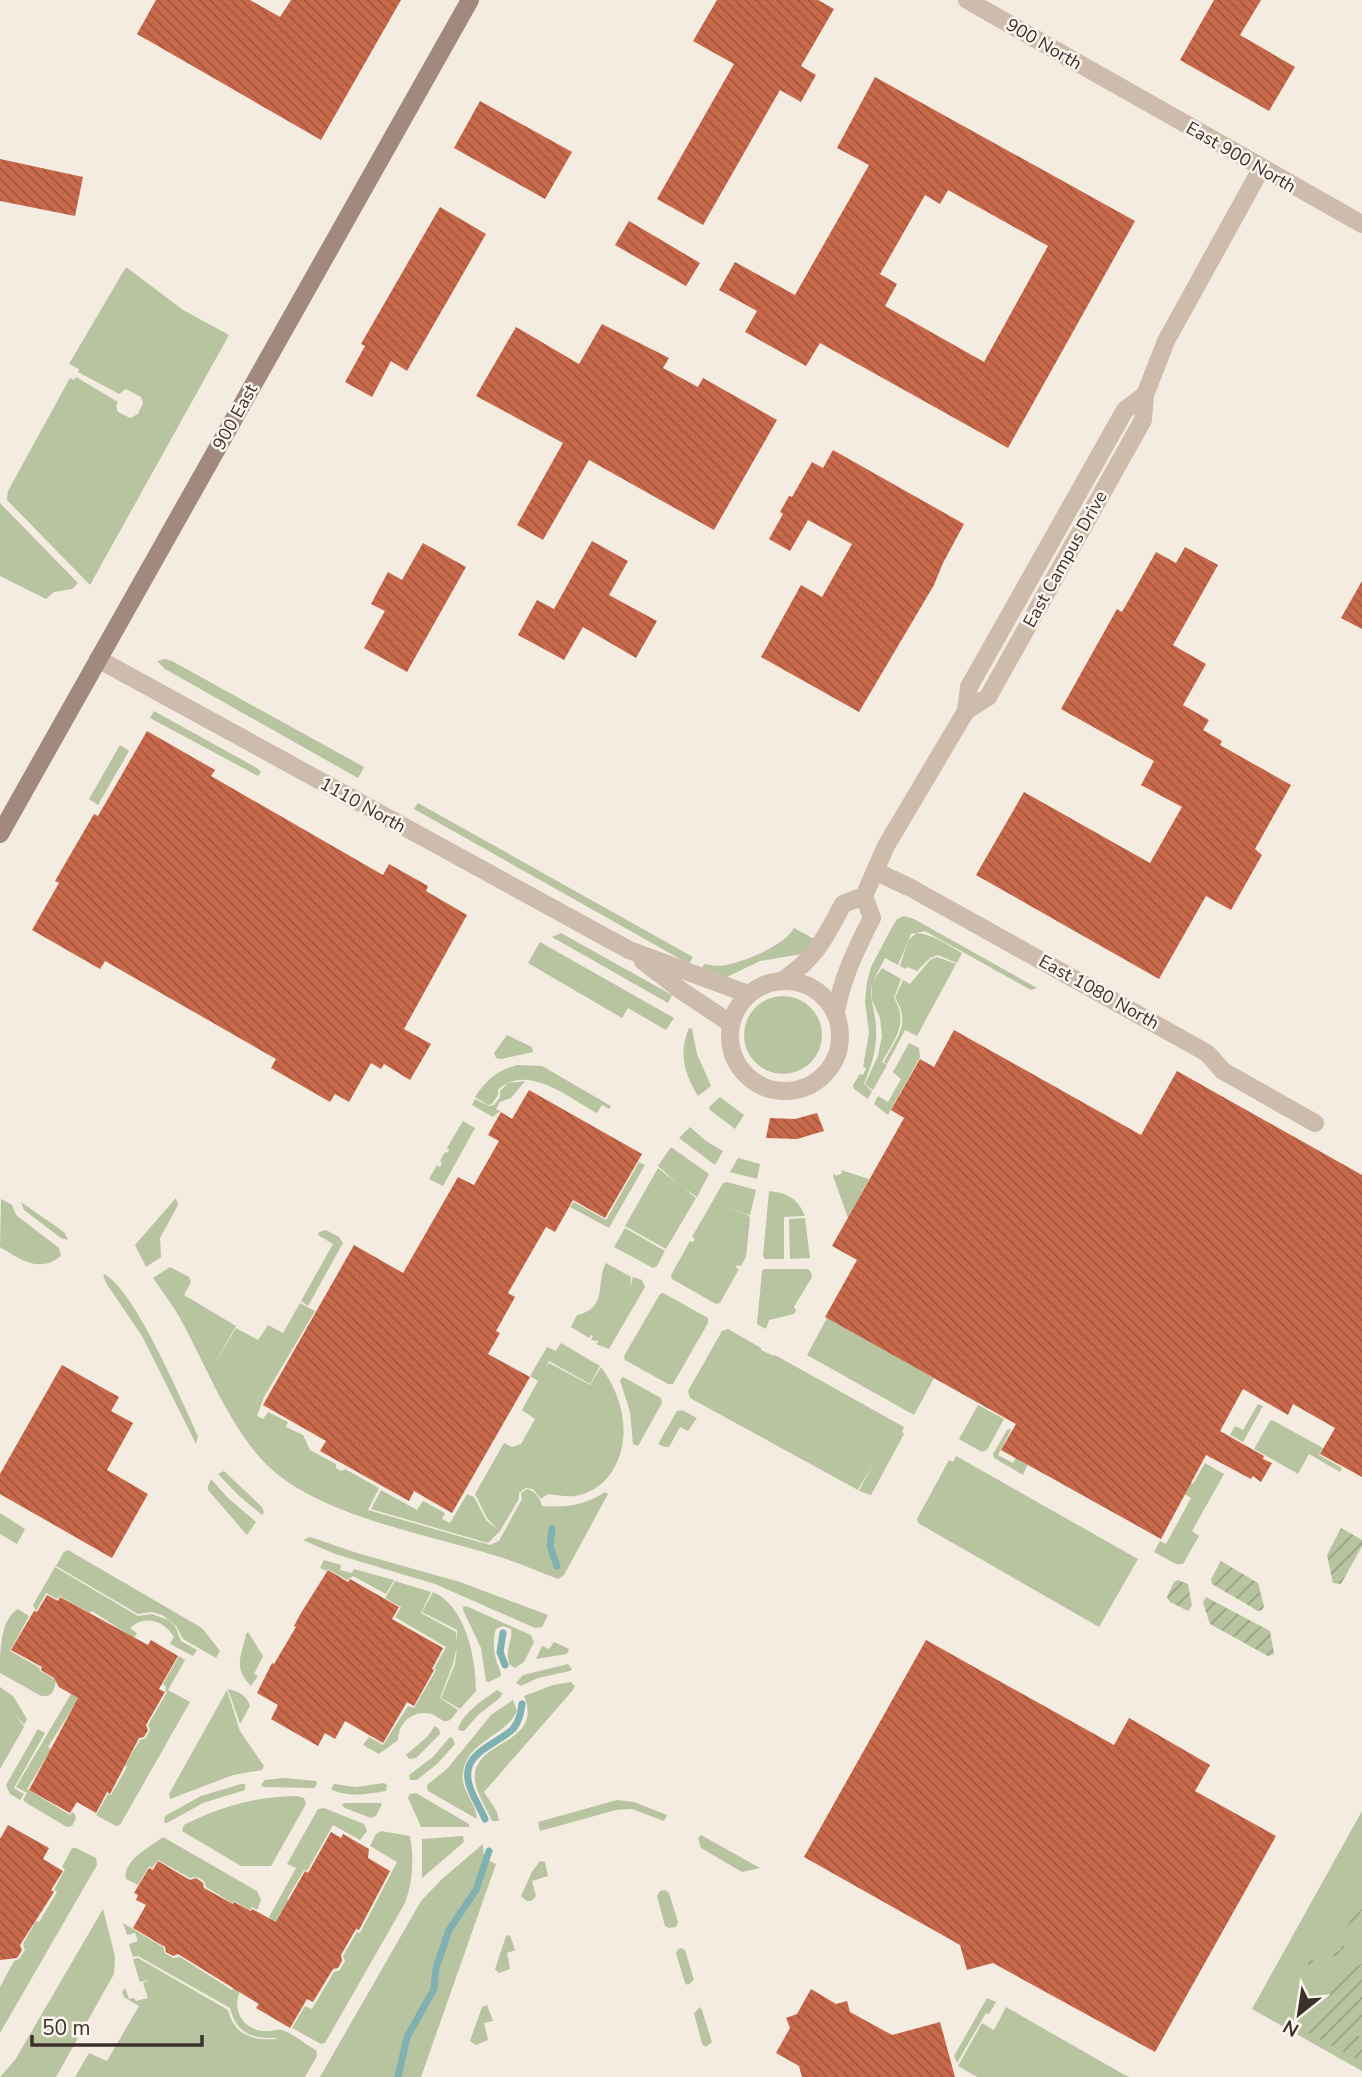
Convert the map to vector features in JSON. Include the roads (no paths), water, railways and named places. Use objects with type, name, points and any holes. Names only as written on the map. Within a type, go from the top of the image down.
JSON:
[{"type":"main road","name":"900 East","points":[[0,834],[470,0]]},
{"type":"street","name":"900 North","points":[[967,0],[1121,89]]},
{"type":"street","name":"East 900 North","points":[[1121,89],[1362,224]]},
{"type":"street","name":"East Campus Drive","points":[[836,1012],[852,957],[872,918],[864,896],[875,870],[966,711],[969,687],[975,675],[1125,410],[1144,395],[1166,341],[1261,169]]},
{"type":"street","name":"1110 North","points":[[98,659],[629,950]]},
{"type":"street","name":"East 1080 North","points":[[875,870],[1208,1053],[1223,1071],[1315,1123]]},
{"type":"street","points":[[786,978],[807,985],[821,994],[836,1012],[840,1041],[835,1059],[825,1074],[811,1085],[794,1091],[775,1091],[758,1085],[744,1074],[733,1059],[729,1041],[730,1023],[737,1007],[760,985],[786,978],[807,963],[823,941],[843,904],[864,896]]},
{"type":"street","points":[[629,950],[748,994]]},
{"type":"street","points":[[629,950],[682,991],[730,1023]]},
{"type":"waterway","points":[[552,1529],[550,1546],[557,1566]]},
{"type":"waterway","points":[[503,1633],[500,1652],[505,1665]]},
{"type":"waterway","points":[[485,1819],[469,1784],[470,1765],[481,1751],[513,1729],[522,1704]]},
{"type":"waterway","points":[[398,2077],[407,2037],[434,1989],[436,1968],[449,1930],[476,1890],[489,1851]]}]
